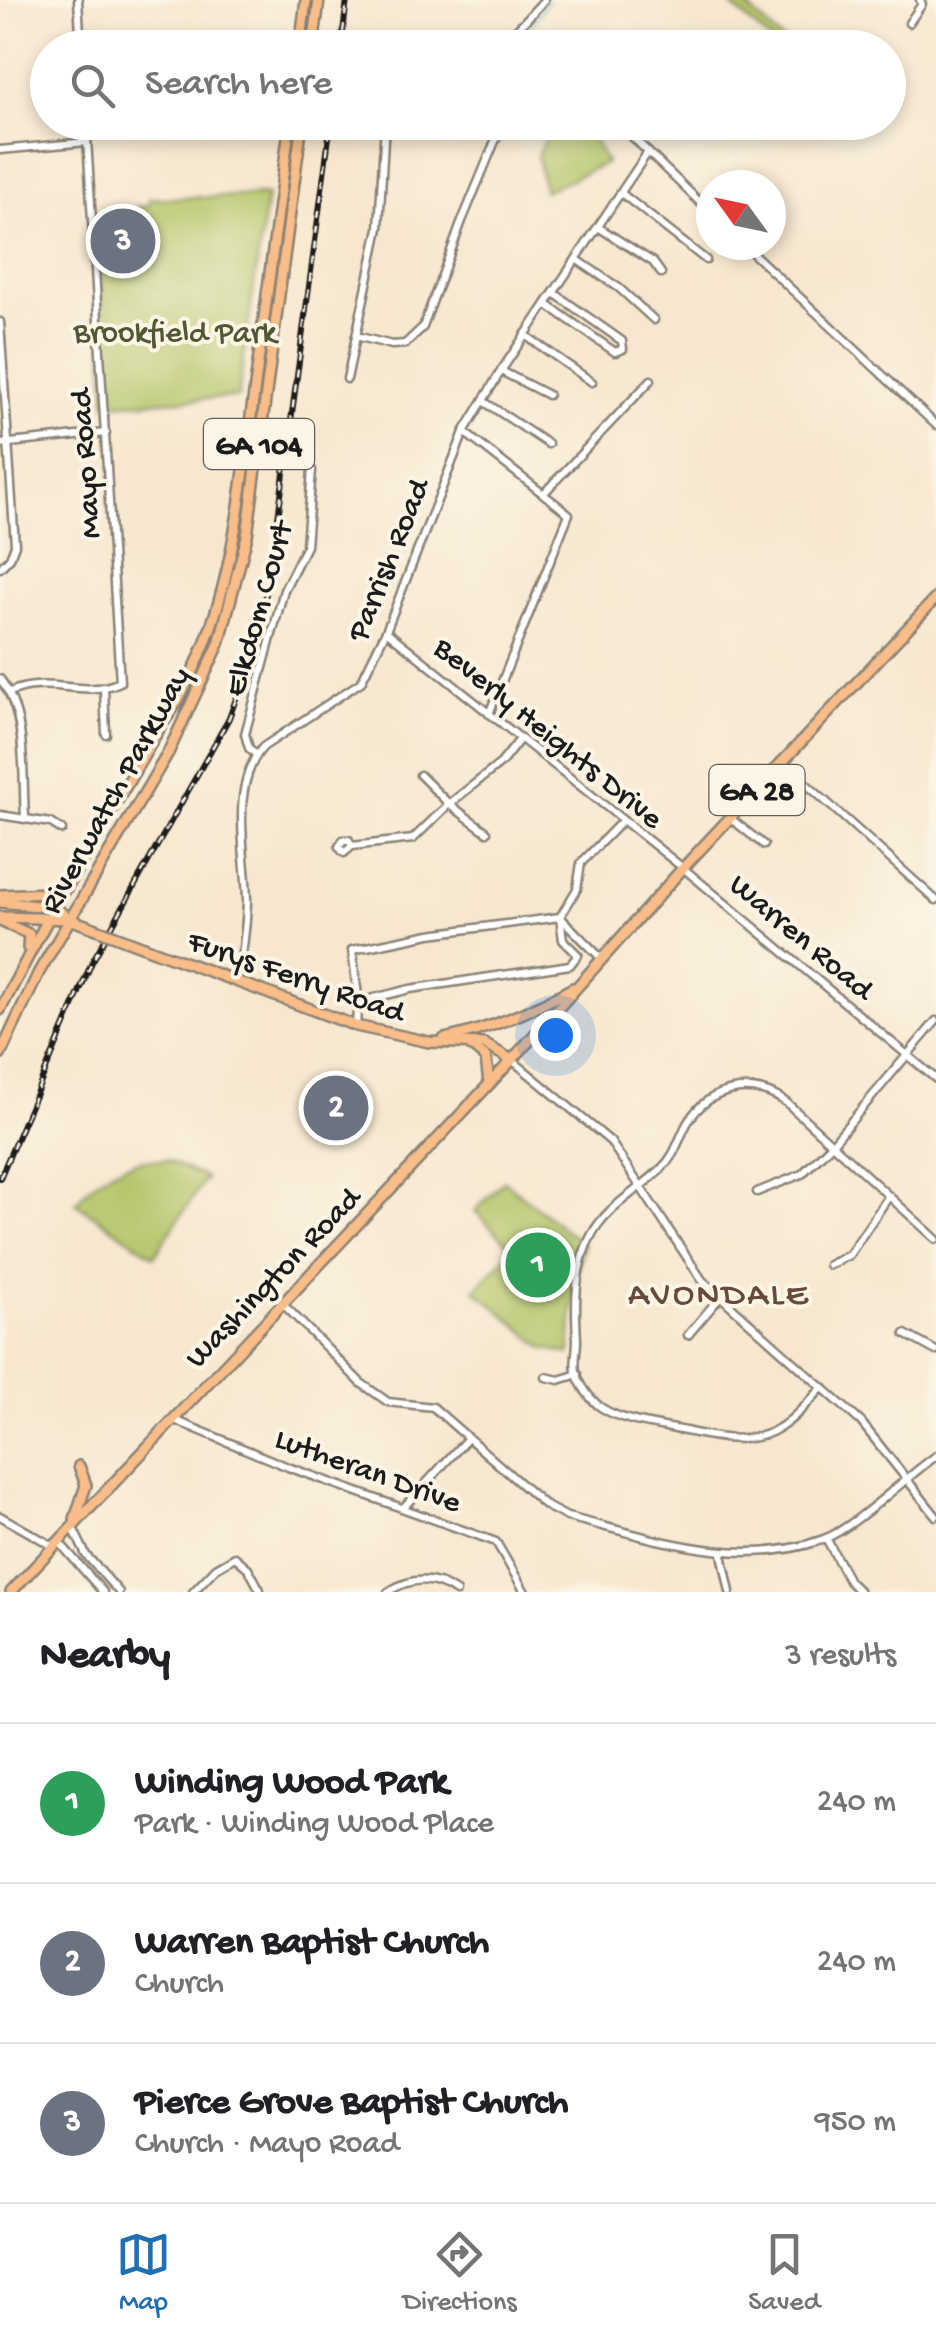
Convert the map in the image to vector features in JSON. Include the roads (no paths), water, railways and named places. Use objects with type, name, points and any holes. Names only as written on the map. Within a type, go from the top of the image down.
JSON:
[{"type":"main road","points":[[302,30],[306,0]]},
{"type":"main road","points":[[315,30],[319,0]]},
{"type":"main road","name":"Riverwatch Parkway","points":[[0,1010],[48,920],[178,703],[219,603],[235,532],[288,140]]},
{"type":"main road","name":"Riverwatch Parkway","points":[[0,1054],[33,983],[168,753],[219,644],[247,536],[300,140]]},
{"type":"main road","name":"Washington Road","points":[[10,1592],[512,1060],[683,868],[936,598]]},
{"type":"main road","points":[[0,899],[49,893],[83,862]]},
{"type":"main road","points":[[0,899],[56,908]]},
{"type":"main road","name":"Furys Ferry Road","points":[[56,908],[69,919],[356,1026],[429,1042],[484,1044],[512,1060]]},
{"type":"main road","points":[[0,919],[29,934],[31,940],[24,962]]},
{"type":"main road","name":"Furys Ferry Road","points":[[0,919],[69,919]]},
{"type":"main road","name":"GA 28","points":[[429,1042],[481,1031],[527,1013],[580,984]]},
{"type":"main road","points":[[466,1043],[486,1058],[489,1084]]},
{"type":"main road","points":[[72,1526],[86,1490],[80,1466]]},
{"type":"street","points":[[78,0],[80,30]]},
{"type":"street","points":[[515,30],[544,0]]},
{"type":"street","points":[[909,23],[922,4],[920,0]]},
{"type":"street","points":[[347,380],[378,228],[384,140]]},
{"type":"street","points":[[356,336],[392,345],[405,344],[423,327],[495,140]]},
{"type":"street","points":[[636,140],[696,198]]},
{"type":"street","points":[[0,150],[88,142]]},
{"type":"street","name":"Mayo Road","points":[[88,142],[120,682],[104,688]]},
{"type":"street","name":"Parrish Road","points":[[256,755],[361,682],[386,632],[464,432],[648,152]]},
{"type":"street","points":[[621,192],[696,252]]},
{"type":"street","points":[[598,227],[653,262],[661,273]]},
{"type":"street","points":[[576,259],[620,288],[654,320]]},
{"type":"street","points":[[760,260],[936,425]]},
{"type":"street","points":[[546,304],[615,352],[623,350],[622,341],[554,293]]},
{"type":"street","points":[[0,322],[14,545],[10,558],[0,568]]},
{"type":"street","points":[[525,335],[592,382]]},
{"type":"street","points":[[501,371],[548,395]]},
{"type":"street","points":[[544,493],[651,380]]},
{"type":"street","points":[[483,400],[548,444]]},
{"type":"street","points":[[464,432],[569,514],[490,714]]},
{"type":"street","points":[[0,444],[106,433]]},
{"type":"street","name":"Elkdom Court","points":[[256,755],[245,734],[284,590],[306,546],[312,470]]},
{"type":"street","name":"Beverly Heights Drive","points":[[386,632],[683,868]]},
{"type":"street","points":[[0,680],[10,692],[17,717],[26,817]]},
{"type":"street","points":[[10,692],[28,684],[104,688],[106,734]]},
{"type":"street","points":[[352,846],[413,839],[449,804],[501,764],[520,739]]},
{"type":"street","points":[[236,982],[246,916],[244,799],[256,755]]},
{"type":"street","points":[[783,763],[936,900]]},
{"type":"street","points":[[420,775],[486,832]]},
{"type":"street","points":[[0,815],[51,823],[62,830]]},
{"type":"street","points":[[730,818],[764,845]]},
{"type":"street","points":[[358,1002],[410,989],[570,965],[578,955],[563,940],[560,917],[576,889],[581,863],[622,821]]},
{"type":"street","name":"Warren Road","points":[[683,868],[936,1079]]},
{"type":"street","points":[[560,917],[602,959]]},
{"type":"street","points":[[356,1026],[358,1002],[352,950],[430,934],[560,917]]},
{"type":"street","points":[[758,1192],[802,1174],[936,1022]]},
{"type":"street","points":[[512,1060],[610,1141],[702,1280],[861,1422],[936,1516]]},
{"type":"street","points":[[824,1386],[780,1428],[746,1438],[726,1439],[619,1416],[600,1407],[589,1396],[578,1374],[576,1334],[577,1282],[592,1234],[627,1193],[667,1164],[689,1120],[706,1102],[734,1088],[774,1094],[936,1239]]},
{"type":"street","points":[[829,1265],[849,1255],[889,1196]]},
{"type":"street","points":[[688,1335],[721,1296]]},
{"type":"street","points":[[281,1302],[361,1383],[388,1402],[433,1406],[546,1506],[567,1518],[722,1554],[773,1550],[826,1538],[936,1456]]},
{"type":"street","points":[[566,1334],[576,1334]]},
{"type":"street","points":[[905,1334],[936,1352]]},
{"type":"street","points":[[546,1376],[559,1380],[578,1374]]},
{"type":"street","name":"Lutheran Drive","points":[[171,1418],[288,1467],[496,1542],[525,1592]]},
{"type":"street","points":[[404,1506],[468,1438]]},
{"type":"street","points":[[0,1516],[56,1544],[103,1592]]},
{"type":"street","points":[[72,1526],[86,1554],[118,1592]]},
{"type":"street","points":[[826,1538],[848,1581],[860,1592]]},
{"type":"street","points":[[722,1554],[730,1592]]},
{"type":"street","points":[[193,1592],[216,1568],[235,1557],[248,1568],[259,1591]]},
{"type":"street","points":[[388,1592],[402,1583],[430,1579],[456,1592]]},
{"type":"waterway","points":[[527,30],[548,0]]},
{"type":"railway","points":[[343,30],[347,0]]},
{"type":"railway","points":[[0,1178],[92,962],[229,718],[253,652],[271,570],[329,140]]},
{"type":"place","name":"Pierce Grove Baptist Church","points":[[123,241]]},
{"type":"place","name":"Warren Baptist Church","points":[[336,1108]]},
{"type":"place","name":"Winding Wood Park","points":[[538,1265]]},
{"type":"district","name":"AVONDALE","points":[[719,1291]]},
{"type":"park label","name":"Brookfield Park","points":[[175,330]]}]
